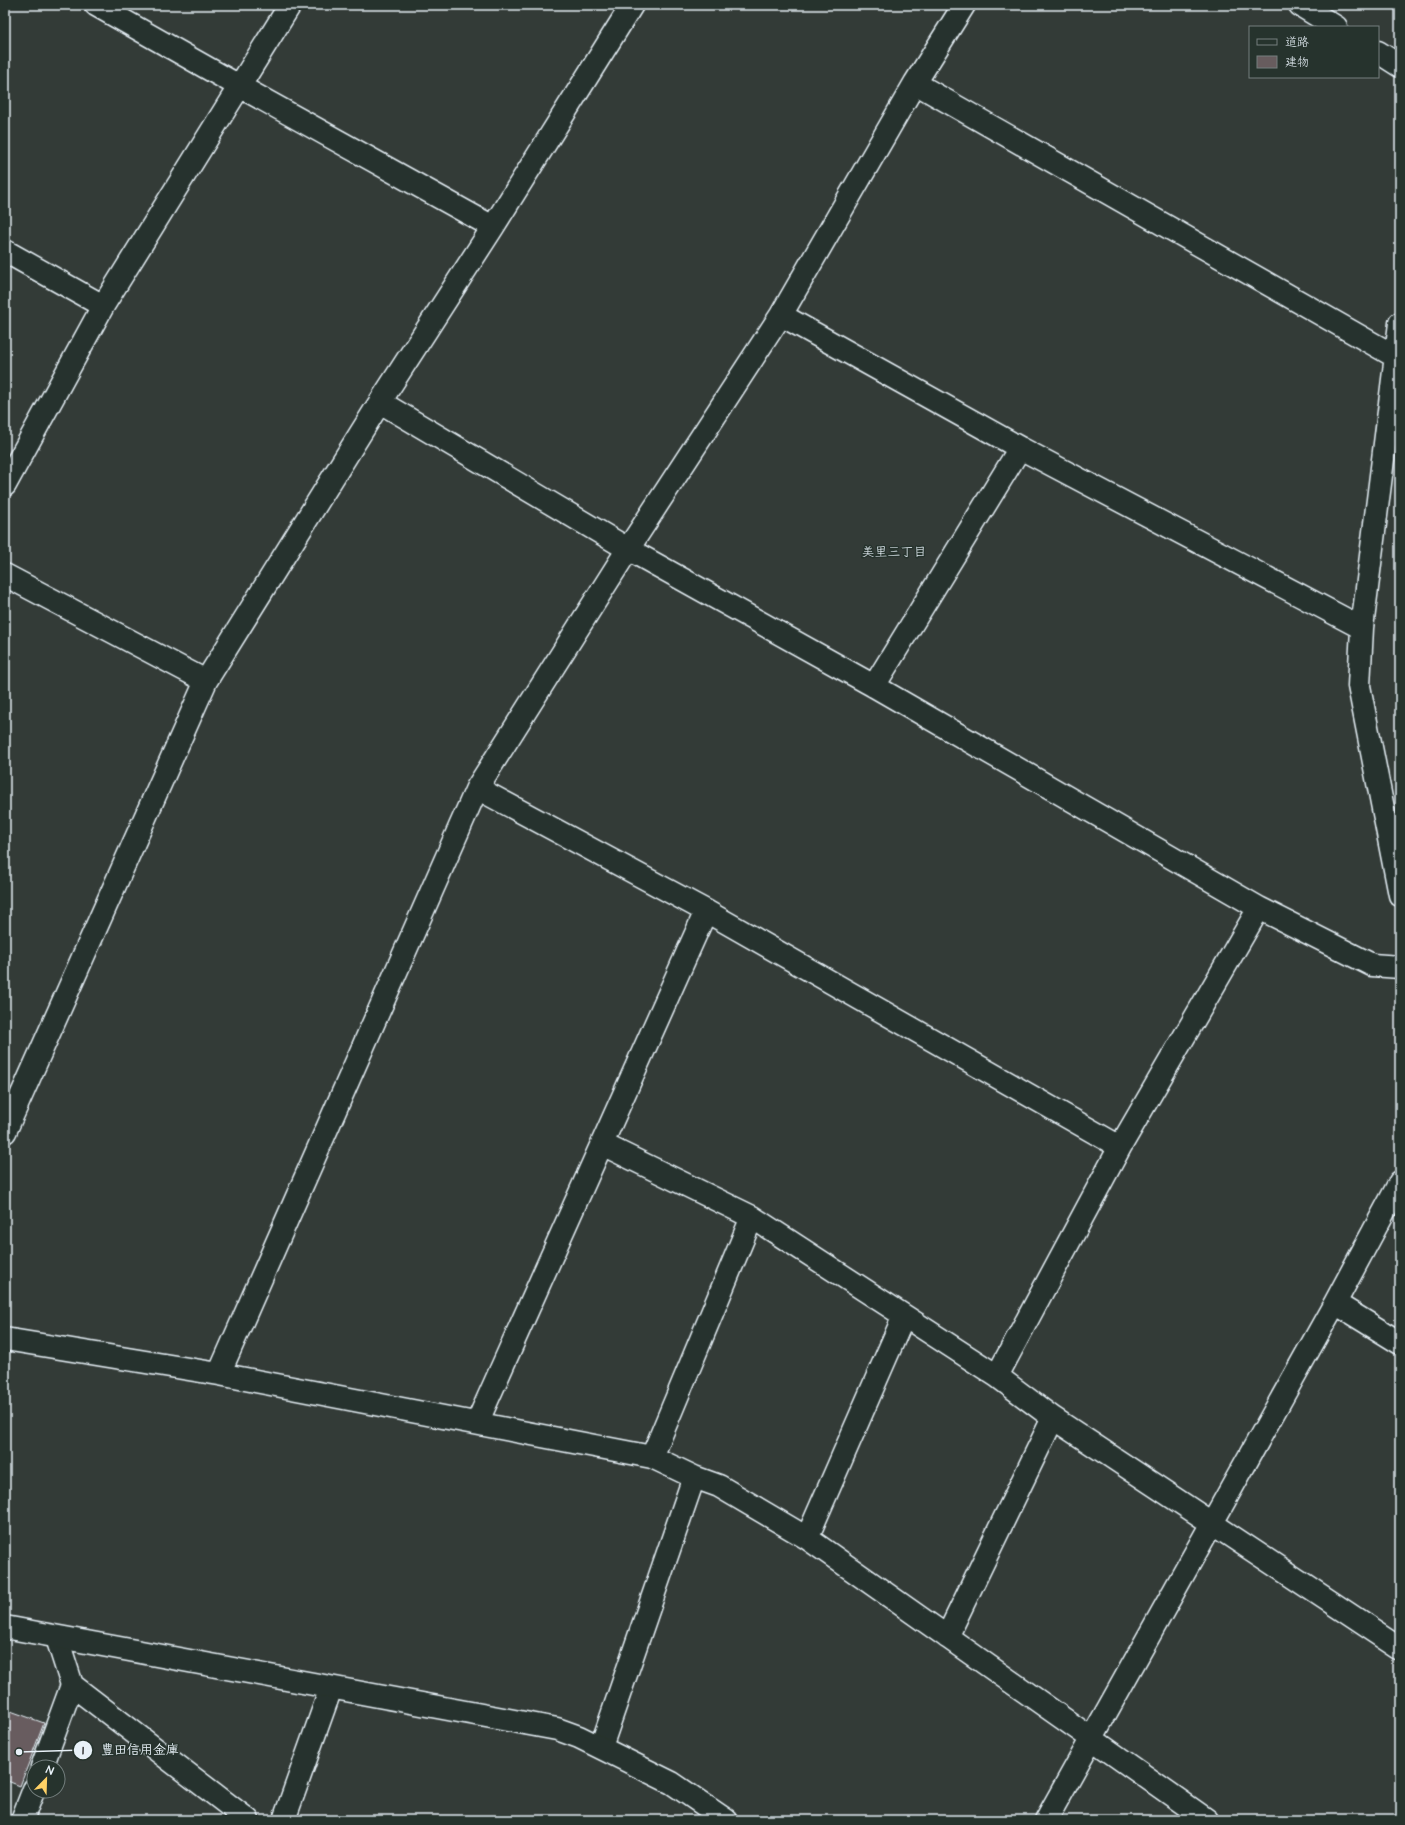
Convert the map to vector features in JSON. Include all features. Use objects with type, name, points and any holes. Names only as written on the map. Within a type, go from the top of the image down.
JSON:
[{"type":"street","points":[[96,5],[239,86],[493,226]]},
{"type":"street","points":[[5,485],[103,306],[290,5]]},
{"type":"street","points":[[5,1132],[206,681],[380,402],[632,5]]},
{"type":"street","points":[[219,1374],[477,788],[628,549],[781,315],[915,83],[964,5]]},
{"type":"street","points":[[1300,5],[1334,26]]},
{"type":"street","points":[[1379,53],[1400,66]]},
{"type":"street","points":[[915,83],[1396,357]]},
{"type":"street","points":[[5,251],[103,306]]},
{"type":"street","points":[[781,315],[1020,448],[1362,628]]},
{"type":"street","points":[[1400,323],[1362,628],[1359,686],[1400,895]]},
{"type":"street","points":[[380,402],[628,549],[874,686],[1259,908],[1372,965],[1400,967]]},
{"type":"street","points":[[874,686],[1020,448]]},
{"type":"street","points":[[5,575],[206,681]]},
{"type":"street","points":[[477,788],[706,911],[1120,1147]]},
{"type":"street","points":[[997,1376],[1120,1147],[1259,908]]},
{"type":"street","points":[[477,1423],[706,911]]},
{"type":"street","points":[[602,1144],[752,1217],[997,1376],[1053,1418],[1400,1648]]},
{"type":"street","points":[[1046,1820],[1335,1303],[1400,1182]]},
{"type":"street","points":[[652,1456],[752,1217]]},
{"type":"street","points":[[1335,1303],[1400,1343]]},
{"type":"street","points":[[807,1538],[904,1316]]},
{"type":"street","points":[[5,1339],[219,1374],[652,1456],[694,1477],[719,1486],[807,1538],[1207,1820]]},
{"type":"street","points":[[947,1637],[1053,1418]]},
{"type":"street","points":[[601,1747],[694,1477]]},
{"type":"street","points":[[5,1627],[57,1638],[557,1729],[601,1747],[672,1783],[726,1820]]},
{"type":"street","points":[[57,1638],[72,1685],[248,1820]]},
{"type":"street","points":[[45,1759],[72,1685]]},
{"type":"street","points":[[284,1820],[331,1688]]},
{"type":"street","points":[[22,1820],[30,1799]]},
{"type":"building","points":[[5,1709],[44,1723],[30,1759],[26,1759],[26,1770],[20,1786],[5,1780]]},
{"type":"place","name":"豊田信用金庫","points":[[19,1752]]},
{"type":"district","name":"美里三丁目","points":[[894,552]]}]
